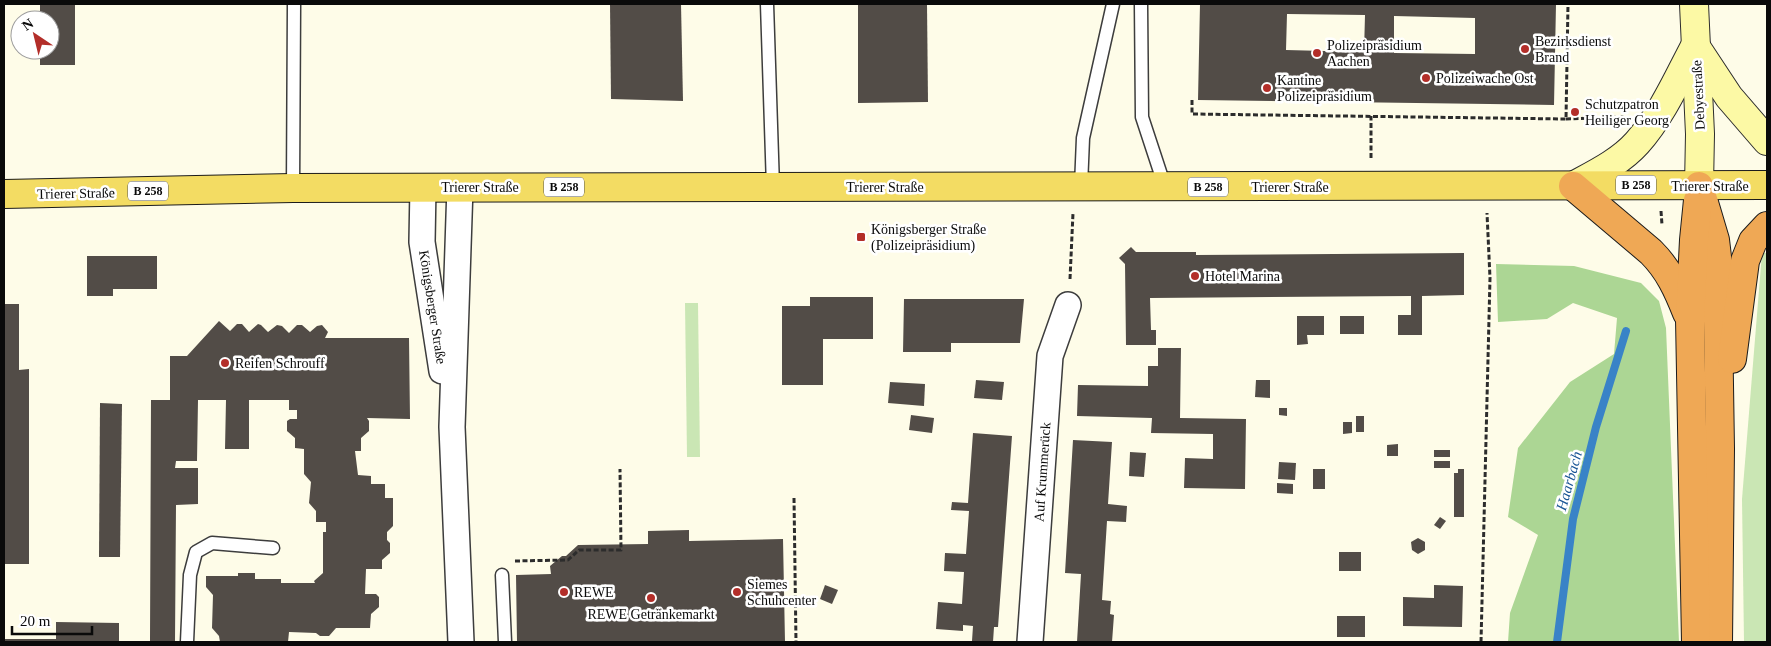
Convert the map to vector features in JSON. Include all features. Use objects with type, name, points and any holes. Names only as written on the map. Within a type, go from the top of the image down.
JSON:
[{"type":"highway","points":[[1573,186],[1662,263],[1676,286],[1690,319]]},
{"type":"highway","points":[[1696,642],[1690,319],[1694,240],[1700,186]]},
{"type":"highway","points":[[1700,186],[1715,240],[1717,257],[1720,449],[1718,642]]},
{"type":"highway","points":[[1720,449],[1745,261],[1753,241],[1767,226]]},
{"type":"main road","name":"Debyestraße","points":[[1694,4],[1700,134],[1700,186]]},
{"type":"main road","name":"B 258","points":[[1573,186],[1607,167],[1636,144],[1667,99],[1695,46]]},
{"type":"main road","points":[[1695,46],[1729,97],[1767,141]]},
{"type":"main road","name":"Trierer Straße","points":[[4,194],[423,187],[1767,185]]},
{"type":"street","name":"Königsberger Straße","points":[[423,187],[422,242],[452,427]]},
{"type":"street","name":"Königsberger Straße","points":[[460,187],[452,427],[461,642]]},
{"type":"street","name":"Auf Krummerück","points":[[1030,642],[1050,356],[1068,305]]},
{"type":"lane","points":[[293,188],[294,4]]},
{"type":"lane","points":[[767,4],[773,187]]},
{"type":"lane","points":[[1078,187],[1083,138],[1113,4]]},
{"type":"lane","points":[[1141,4],[1142,116],[1166,187]]},
{"type":"lane","points":[[186,642],[190,575],[196,552],[212,543],[273,548]]},
{"type":"lane","points":[[502,576],[505,642]]},
{"type":"path","points":[[1566,119],[1568,4]]},
{"type":"path","points":[[1192,100],[1192,114],[1566,119],[1634,116],[1649,127]]},
{"type":"path","points":[[1370,186],[1371,116]]},
{"type":"path","points":[[1481,642],[1490,278],[1485,186]]},
{"type":"path","points":[[1068,305],[1078,187]]},
{"type":"path","points":[[510,562],[568,560],[579,550],[621,550],[620,469]]},
{"type":"path","points":[[794,498],[796,642]]},
{"type":"green space","points":[[1762,253],[1767,253],[1767,642],[1744,642],[1742,499]]},
{"type":"green space","points":[[1496,264],[1574,266],[1641,283],[1659,301],[1666,328],[1679,642],[1508,642],[1510,613],[1538,535],[1508,517],[1518,448],[1570,382],[1614,354],[1617,318],[1573,303],[1547,319],[1498,322]]},
{"type":"green space","points":[[685,303],[698,303],[700,457],[687,457]]},
{"type":"building","points":[[40,4],[75,4],[75,65],[40,65],[40,60],[60,60],[60,10],[40,10]]},
{"type":"building","points":[[610,4],[681,4],[683,101],[611,99]]},
{"type":"building","points":[[858,4],[927,4],[928,102],[858,103]]},
{"type":"building","name":"Polizeipräsidium Aachen","points":[[1200,4],[1556,4],[1554,105],[1198,100]],"holes":[[[1287,14],[1365,15],[1364,52],[1286,50]],[[1394,16],[1475,18],[1475,54],[1394,53]]]},
{"type":"building","points":[[1131,247],[1136,252],[1196,252],[1196,255],[1464,253],[1464,295],[1422,296],[1422,335],[1398,335],[1398,315],[1411,315],[1411,296],[1150,298],[1151,330],[1156,330],[1156,345],[1126,345],[1125,264],[1119,258]]},
{"type":"building","points":[[87,256],[157,256],[157,289],[113,289],[113,296],[87,296]]},
{"type":"building","points":[[810,297],[873,297],[873,339],[823,339],[823,385],[782,385],[782,306],[810,306]]},
{"type":"building","points":[[904,299],[1024,299],[1020,343],[951,343],[951,352],[903,352]]},
{"type":"building","points":[[4,304],[19,304],[19,370],[29,369],[29,564],[4,564]]},
{"type":"building","points":[[1297,316],[1324,316],[1324,335],[1307,335],[1308,344],[1297,345]]},
{"type":"building","points":[[1340,316],[1364,316],[1364,334],[1340,334]]},
{"type":"building","points":[[219,321],[230,331],[237,324],[242,324],[249,332],[258,324],[268,332],[277,325],[282,326],[289,333],[297,325],[302,325],[310,332],[317,326],[322,325],[328,332],[325,338],[409,338],[410,419],[367,418],[369,421],[369,431],[361,438],[361,451],[355,451],[358,475],[371,476],[371,484],[385,484],[385,498],[393,498],[393,526],[387,532],[390,553],[382,560],[382,569],[366,569],[365,594],[376,594],[379,597],[379,607],[371,614],[370,628],[336,628],[329,636],[320,636],[316,633],[289,632],[288,642],[220,642],[219,636],[212,628],[213,595],[206,587],[206,576],[238,576],[238,573],[255,573],[255,579],[281,579],[281,583],[315,583],[314,581],[323,573],[323,532],[326,532],[326,522],[316,522],[316,511],[309,503],[311,482],[304,474],[304,449],[295,448],[295,438],[287,431],[287,421],[297,419],[297,410],[289,410],[289,400],[249,400],[249,449],[225,449],[226,400],[198,400],[197,461],[176,461],[175,468],[198,468],[198,504],[176,505],[175,642],[150,642],[151,400],[170,400],[170,356],[187,356]]},
{"type":"building","points":[[1158,348],[1181,348],[1180,418],[1246,419],[1245,489],[1184,488],[1185,458],[1213,459],[1213,434],[1151,433],[1152,418],[1077,416],[1078,385],[1148,386],[1148,366],[1158,366]]},
{"type":"building","points":[[976,380],[1004,382],[1002,400],[974,398]]},
{"type":"building","points":[[1256,380],[1270,380],[1270,398],[1255,397]]},
{"type":"building","points":[[890,382],[925,384],[924,406],[888,403]]},
{"type":"building","points":[[100,403],[122,404],[120,557],[99,557]]},
{"type":"building","points":[[1279,408],[1287,408],[1287,416],[1279,415]]},
{"type":"building","points":[[911,415],[934,418],[932,433],[909,430]]},
{"type":"building","points":[[1356,416],[1364,416],[1364,432],[1356,432]]},
{"type":"building","points":[[1343,422],[1352,422],[1352,433],[1343,434]]},
{"type":"building","points":[[973,433],[1012,436],[998,627],[994,627],[993,642],[972,641],[973,626],[963,625],[963,631],[936,629],[938,602],[962,604],[964,572],[944,571],[945,553],[966,554],[969,511],[951,510],[952,502],[968,503]]},
{"type":"building","points":[[1073,440],[1112,442],[1108,504],[1127,506],[1126,522],[1107,521],[1102,600],[1111,601],[1110,614],[1114,615],[1112,642],[1077,642],[1081,574],[1065,573]]},
{"type":"building","points":[[1398,444],[1398,456],[1387,456],[1387,445]]},
{"type":"building","points":[[1434,450],[1450,450],[1450,457],[1434,457]]},
{"type":"building","points":[[1130,452],[1146,453],[1144,477],[1129,476]]},
{"type":"building","points":[[1434,461],[1450,461],[1450,468],[1434,468]]},
{"type":"building","points":[[1279,462],[1296,463],[1295,480],[1278,479]]},
{"type":"building","points":[[1313,469],[1325,469],[1325,489],[1313,489]]},
{"type":"building","points":[[1458,469],[1464,469],[1464,517],[1454,517],[1454,473],[1458,473]]},
{"type":"building","points":[[1277,483],[1293,484],[1293,494],[1277,493]]},
{"type":"building","points":[[1440,517],[1446,521],[1440,529],[1434,525]]},
{"type":"building","points":[[689,530],[689,541],[783,539],[785,642],[517,642],[516,575],[551,574],[550,566],[562,556],[566,556],[578,545],[648,544],[648,531]]},
{"type":"building","points":[[1418,538],[1425,542],[1425,550],[1418,554],[1412,550],[1411,542]]},
{"type":"building","points":[[1339,552],[1361,552],[1361,571],[1339,571]]},
{"type":"building","points":[[825,585],[838,590],[832,604],[820,599]]},
{"type":"building","points":[[1434,585],[1463,586],[1462,627],[1403,626],[1403,597],[1434,598]]},
{"type":"building","points":[[1337,616],[1365,616],[1365,637],[1337,637]]},
{"type":"building","points":[[56,622],[119,623],[119,642],[4,642],[4,639],[56,639]]},
{"type":"waterway","name":"Haarbach","points":[[1557,642],[1573,519],[1596,427],[1626,331]]},
{"type":"place","name":"Bezirksdienst Brand","points":[[1525,49]]},
{"type":"place","name":"Polizeipräsidium Aachen","points":[[1317,53]]},
{"type":"place","name":"Polizeiwache Ost","points":[[1426,78]]},
{"type":"place","name":"Kantine Polizeipräsidium","points":[[1267,88]]},
{"type":"place","name":"Schutzpatron Heiliger Georg","points":[[1575,112]]},
{"type":"place","name":"Königsberger Straße (Polizeipräsidium)","points":[[861,237]]},
{"type":"place","name":"Hotel Marina","points":[[1195,276]]},
{"type":"place","name":"Reifen Schrouff","points":[[225,363]]},
{"type":"place","name":"REWE","points":[[564,592]]},
{"type":"place","name":"Siemes Schuhcenter","points":[[737,592]]},
{"type":"place","name":"REWE Getränkemarkt","points":[[651,598]]}]
